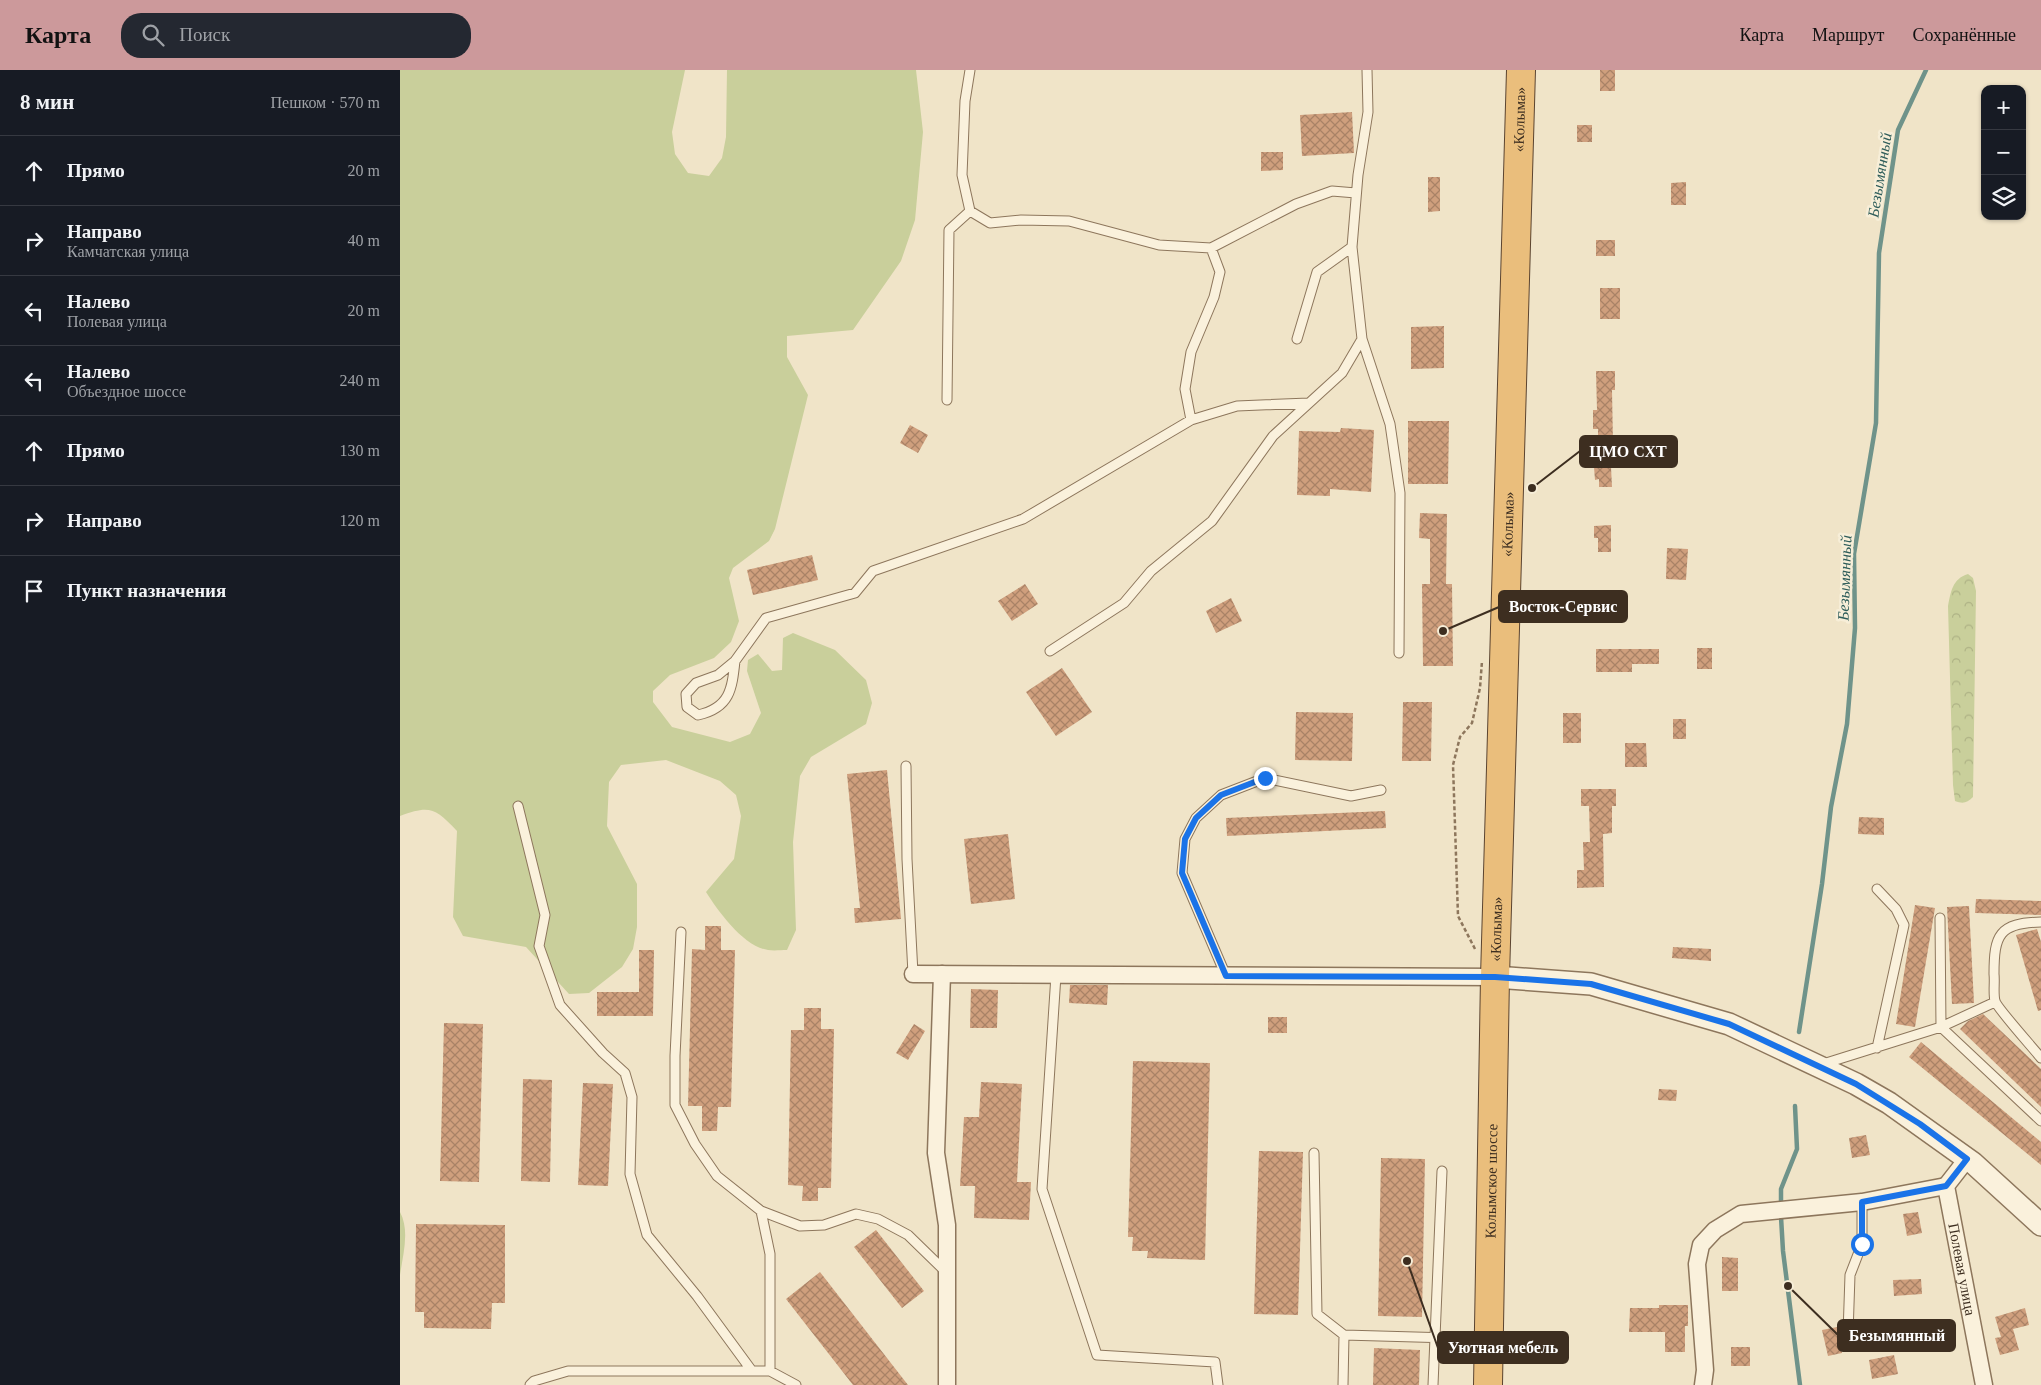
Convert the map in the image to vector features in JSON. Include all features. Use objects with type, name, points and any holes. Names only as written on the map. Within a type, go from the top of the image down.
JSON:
[{"type":"highway","name":"«Колыма»","points":[[1487,977],[1521,70]]},
{"type":"highway","name":"Колымское шоссе","points":[[1487,977],[1488,1385]]},
{"type":"street","points":[[913,974],[1487,977],[1591,984],[1729,1024],[1856,1084],[1889,1103],[1967,1159],[2040,1223]]},
{"type":"street","points":[[942,974],[936,1153],[946,1225],[947,1385]]},
{"type":"street","points":[[1703,1385],[1705,1370],[1697,1264],[1701,1245],[1715,1230],[1741,1214],[1862,1202],[1946,1186],[1967,1159]]},
{"type":"street","name":"Полевая улица","points":[[1946,1186],[1984,1385]]},
{"type":"lane","points":[[970,70],[965,101],[962,175],[970,211],[990,223],[1021,220],[1069,221],[1159,245],[1211,248],[1296,204],[1332,191],[1356,193]]},
{"type":"lane","points":[[1367,70],[1368,112],[1356,193],[1352,247],[1362,339],[1390,424],[1400,493],[1399,653]]},
{"type":"lane","points":[[947,400],[949,230],[970,211]]},
{"type":"lane","points":[[1297,338],[1317,272],[1352,247]]},
{"type":"lane","points":[[1191,420],[1185,388],[1191,352],[1214,297],[1220,272],[1211,248]]},
{"type":"lane","points":[[1050,651],[1124,603],[1152,571],[1212,522],[1273,436],[1342,373],[1362,339]]},
{"type":"lane","points":[[735,661],[733,685],[726,701],[712,712],[698,715],[687,707],[686,694],[696,683],[718,675],[735,661],[766,618],[855,593],[874,572],[1023,519],[1191,420],[1237,406],[1309,403]]},
{"type":"lane","points":[[906,766],[907,859],[913,974]]},
{"type":"lane","points":[[1226,976],[1182,873],[1185,839],[1196,818],[1221,795],[1265,778],[1351,796],[1381,790]]},
{"type":"lane","points":[[518,806],[545,915],[539,946],[560,1005],[603,1054],[625,1073],[632,1096],[630,1174],[647,1235],[697,1296],[752,1371]]},
{"type":"lane","points":[[1877,1048],[1904,925],[1896,909],[1878,889]]},
{"type":"lane","points":[[1940,918],[1941,1027],[2041,1122]]},
{"type":"lane","points":[[2041,922],[2021,922],[2007,928],[1998,938],[1994,952],[1995,1002],[2041,1058]]},
{"type":"lane","points":[[681,932],[675,1056],[675,1105],[695,1144],[717,1176],[761,1211],[800,1226],[824,1225],[856,1214],[878,1219],[908,1235],[947,1273]]},
{"type":"lane","points":[[1056,975],[1042,1190],[1097,1355],[1215,1362],[1218,1385]]},
{"type":"lane","points":[[1818,1066],[1941,1027],[1995,1002]]},
{"type":"lane","points":[[1314,1153],[1317,1314],[1344,1335],[1489,1339]]},
{"type":"lane","points":[[1433,1385],[1442,1171]]},
{"type":"lane","points":[[1848,1334],[1850,1275],[1862,1244],[1862,1202]]},
{"type":"lane","points":[[761,1211],[770,1254],[770,1371]]},
{"type":"lane","points":[[1343,1385],[1344,1335]]},
{"type":"lane","points":[[530,1385],[568,1370],[770,1371],[796,1385]]},
{"type":"path","points":[[1482,658],[1480,688],[1472,723],[1460,737],[1453,765],[1458,916],[1487,977]]},
{"type":"green space","points":[[400,70],[685,70],[672,132],[675,154],[688,173],[709,176],[722,158],[726,137],[727,70],[916,70],[923,132],[915,220],[901,261],[853,330],[787,336],[787,357],[808,395],[775,529],[769,541],[733,568],[729,578],[739,621],[731,642],[714,658],[670,675],[653,691],[653,702],[672,727],[730,742],[750,734],[761,713],[747,671],[748,660],[758,654],[772,671],[782,670],[783,638],[793,633],[835,650],[866,680],[872,703],[866,724],[811,757],[800,776],[793,842],[796,930],[787,950],[768,950],[750,942],[732,927],[706,892],[734,859],[741,816],[736,795],[720,781],[666,760],[621,765],[609,782],[607,826],[637,884],[637,927],[633,949],[622,967],[589,993],[569,994],[526,947],[463,936],[453,917],[457,831],[443,817],[432,811],[418,810],[400,816]]},
{"type":"green space","points":[[1968,574],[1973,578],[1976,591],[1973,797],[1963,803],[1955,801],[1953,785],[1948,606],[1955,583]]},
{"type":"green space","points":[[400,1212],[405,1227],[405,1235],[400,1275]]},
{"type":"building","points":[[1600,70],[1615,70],[1615,91],[1600,91]]},
{"type":"building","points":[[1352,112],[1354,153],[1302,156],[1300,115]]},
{"type":"building","points":[[1577,125],[1592,125],[1592,142],[1577,142]]},
{"type":"building","points":[[1261,152],[1283,152],[1283,170],[1261,171]]},
{"type":"building","points":[[1428,177],[1440,177],[1440,211],[1428,212]]},
{"type":"building","points":[[1686,182],[1686,205],[1671,205],[1671,183]]},
{"type":"building","points":[[1596,240],[1615,240],[1615,256],[1596,256]]},
{"type":"building","points":[[1600,288],[1620,288],[1620,319],[1600,319]]},
{"type":"building","points":[[1444,326],[1444,368],[1411,369],[1411,327]]},
{"type":"building","points":[[1596,371],[1615,371],[1615,390],[1612,390],[1613,444],[1598,444],[1598,429],[1593,429],[1593,410],[1597,410]]},
{"type":"building","points":[[1408,421],[1449,421],[1448,484],[1408,484]]},
{"type":"building","points":[[910,425],[928,435],[918,453],[900,443]]},
{"type":"building","points":[[1341,428],[1374,430],[1371,492],[1330,489],[1330,496],[1297,495],[1299,431],[1340,432]]},
{"type":"building","points":[[1594,467],[1611,467],[1612,487],[1599,487],[1599,479],[1595,480]]},
{"type":"building","points":[[1420,513],[1447,514],[1446,584],[1452,584],[1453,666],[1423,666],[1422,584],[1430,584],[1430,539],[1419,538]]},
{"type":"building","points":[[1611,525],[1611,552],[1598,552],[1598,538],[1594,538],[1594,526]]},
{"type":"building","points":[[1667,548],[1688,549],[1686,580],[1666,579]]},
{"type":"building","points":[[812,555],[818,580],[753,595],[747,570]]},
{"type":"building","points":[[1025,584],[1038,604],[1012,621],[998,601]]},
{"type":"building","points":[[1231,598],[1242,621],[1216,633],[1206,611]]},
{"type":"building","points":[[1697,648],[1712,648],[1712,669],[1697,669]]},
{"type":"building","points":[[1596,649],[1659,649],[1659,664],[1632,664],[1632,672],[1596,672]]},
{"type":"building","points":[[1062,668],[1092,712],[1056,736],[1026,692]]},
{"type":"building","points":[[1403,702],[1432,702],[1431,761],[1402,761]]},
{"type":"building","points":[[1296,712],[1353,713],[1352,761],[1295,760]]},
{"type":"building","points":[[1563,713],[1581,713],[1581,743],[1563,743]]},
{"type":"building","points":[[1673,719],[1686,719],[1686,739],[1673,739]]},
{"type":"building","points":[[1625,743],[1646,743],[1647,767],[1625,767]]},
{"type":"building","points":[[887,770],[901,919],[855,923],[854,908],[860,908],[847,774]]},
{"type":"building","points":[[1581,789],[1616,789],[1616,806],[1612,806],[1612,833],[1603,834],[1604,887],[1577,888],[1577,870],[1584,870],[1583,842],[1590,842],[1589,806],[1581,806]]},
{"type":"building","points":[[1385,811],[1386,828],[1227,836],[1226,818]]},
{"type":"building","points":[[1859,817],[1884,818],[1884,835],[1858,834]]},
{"type":"building","points":[[1008,834],[1015,899],[971,904],[964,839]]},
{"type":"building","points":[[1976,899],[2041,901],[2041,915],[1975,913]]},
{"type":"building","points":[[1915,905],[1935,908],[1915,1027],[1896,1024]]},
{"type":"building","points":[[1969,906],[1974,1003],[1952,1004],[1947,907]]},
{"type":"building","points":[[705,926],[721,926],[721,950],[735,950],[731,1107],[718,1107],[717,1131],[702,1131],[702,1106],[688,1106],[692,949],[705,950]]},
{"type":"building","points":[[2037,929],[2041,942],[2041,1010],[2038,1011],[2016,935]]},
{"type":"building","points":[[1673,947],[1711,949],[1711,961],[1672,958]]},
{"type":"building","points":[[639,950],[654,950],[653,1016],[597,1016],[597,992],[639,992]]},
{"type":"building","points":[[1070,985],[1108,985],[1107,1005],[1069,1003]]},
{"type":"building","points":[[971,989],[998,990],[997,1028],[970,1028]]},
{"type":"building","points":[[804,1008],[821,1008],[821,1029],[834,1029],[831,1188],[818,1188],[818,1201],[802,1201],[803,1186],[788,1185],[791,1030],[804,1030]]},
{"type":"building","points":[[1983,1014],[2041,1069],[2041,1107],[1960,1029],[1968,1021]]},
{"type":"building","points":[[1268,1017],[1287,1017],[1287,1033],[1268,1033]]},
{"type":"building","points":[[444,1023],[483,1024],[479,1182],[440,1181]]},
{"type":"building","points":[[914,1024],[925,1031],[908,1060],[896,1053]]},
{"type":"building","points":[[1921,1042],[2041,1142],[2041,1165],[1909,1057]]},
{"type":"building","points":[[1133,1061],[1210,1063],[1205,1260],[1147,1258],[1148,1251],[1132,1251],[1133,1237],[1128,1237]]},
{"type":"building","points":[[523,1079],[552,1080],[550,1182],[521,1181]]},
{"type":"building","points":[[981,1082],[1022,1084],[1017,1182],[1031,1182],[1029,1220],[974,1218],[975,1186],[960,1186],[964,1117],[979,1117]]},
{"type":"building","points":[[583,1083],[613,1084],[608,1186],[578,1185]]},
{"type":"building","points":[[1659,1089],[1677,1090],[1676,1101],[1658,1100]]},
{"type":"building","points":[[1866,1135],[1870,1155],[1852,1158],[1849,1138]]},
{"type":"building","points":[[1259,1151],[1303,1152],[1298,1315],[1254,1314]]},
{"type":"building","points":[[1381,1158],[1425,1159],[1422,1317],[1378,1316]]},
{"type":"building","points":[[1918,1212],[1922,1233],[1907,1236],[1903,1214]]},
{"type":"building","points":[[416,1224],[505,1225],[505,1303],[492,1303],[491,1329],[424,1328],[424,1312],[415,1312]]},
{"type":"building","points":[[876,1230],[924,1291],[902,1308],[854,1247]]},
{"type":"building","points":[[1722,1257],[1738,1258],[1738,1291],[1722,1291]]},
{"type":"building","points":[[820,1272],[908,1385],[853,1385],[786,1299]]},
{"type":"building","points":[[1921,1279],[1922,1294],[1894,1296],[1893,1280]]},
{"type":"building","points":[[1659,1305],[1688,1305],[1688,1326],[1685,1326],[1685,1352],[1665,1352],[1665,1332],[1629,1332],[1630,1308],[1659,1308]]},
{"type":"building","points":[[2025,1308],[2029,1325],[2013,1329],[2019,1350],[2000,1355],[1995,1338],[2001,1337],[1995,1317]]},
{"type":"building","points":[[1837,1327],[1842,1353],[1828,1356],[1822,1330]]},
{"type":"building","points":[[1731,1347],[1750,1347],[1750,1366],[1731,1366]]},
{"type":"building","points":[[1374,1348],[1420,1350],[1419,1385],[1373,1385]]},
{"type":"building","points":[[1894,1355],[1898,1374],[1872,1379],[1869,1360]]},
{"type":"waterway","name":"Безымянный","points":[[1799,1032],[1822,884],[1831,807],[1847,724],[1855,628],[1854,554],[1876,423],[1879,253],[1898,130],[1926,70]]},
{"type":"waterway","name":"Безымянный","points":[[1781,1201],[1781,1189],[1797,1149],[1795,1106]]},
{"type":"waterway","name":"Безымянный","points":[[1781,1217],[1783,1251],[1800,1385]]},
{"type":"place","name":"ЦМО СХТ","points":[[1532,488]]},
{"type":"place","name":"Восток-Сервис","points":[[1443,631]]},
{"type":"place","name":"Уютная мебель","points":[[1407,1261]]},
{"type":"place","name":"Безымянный","points":[[1788,1286]]},
{"type":"route","points":[[1265,778],[1221,795],[1196,818],[1185,839],[1182,873],[1226,976],[1495,977],[1591,984],[1729,1024],[1856,1084],[1889,1103],[1967,1159],[1946,1186],[1862,1202],[1862,1244]]}]
